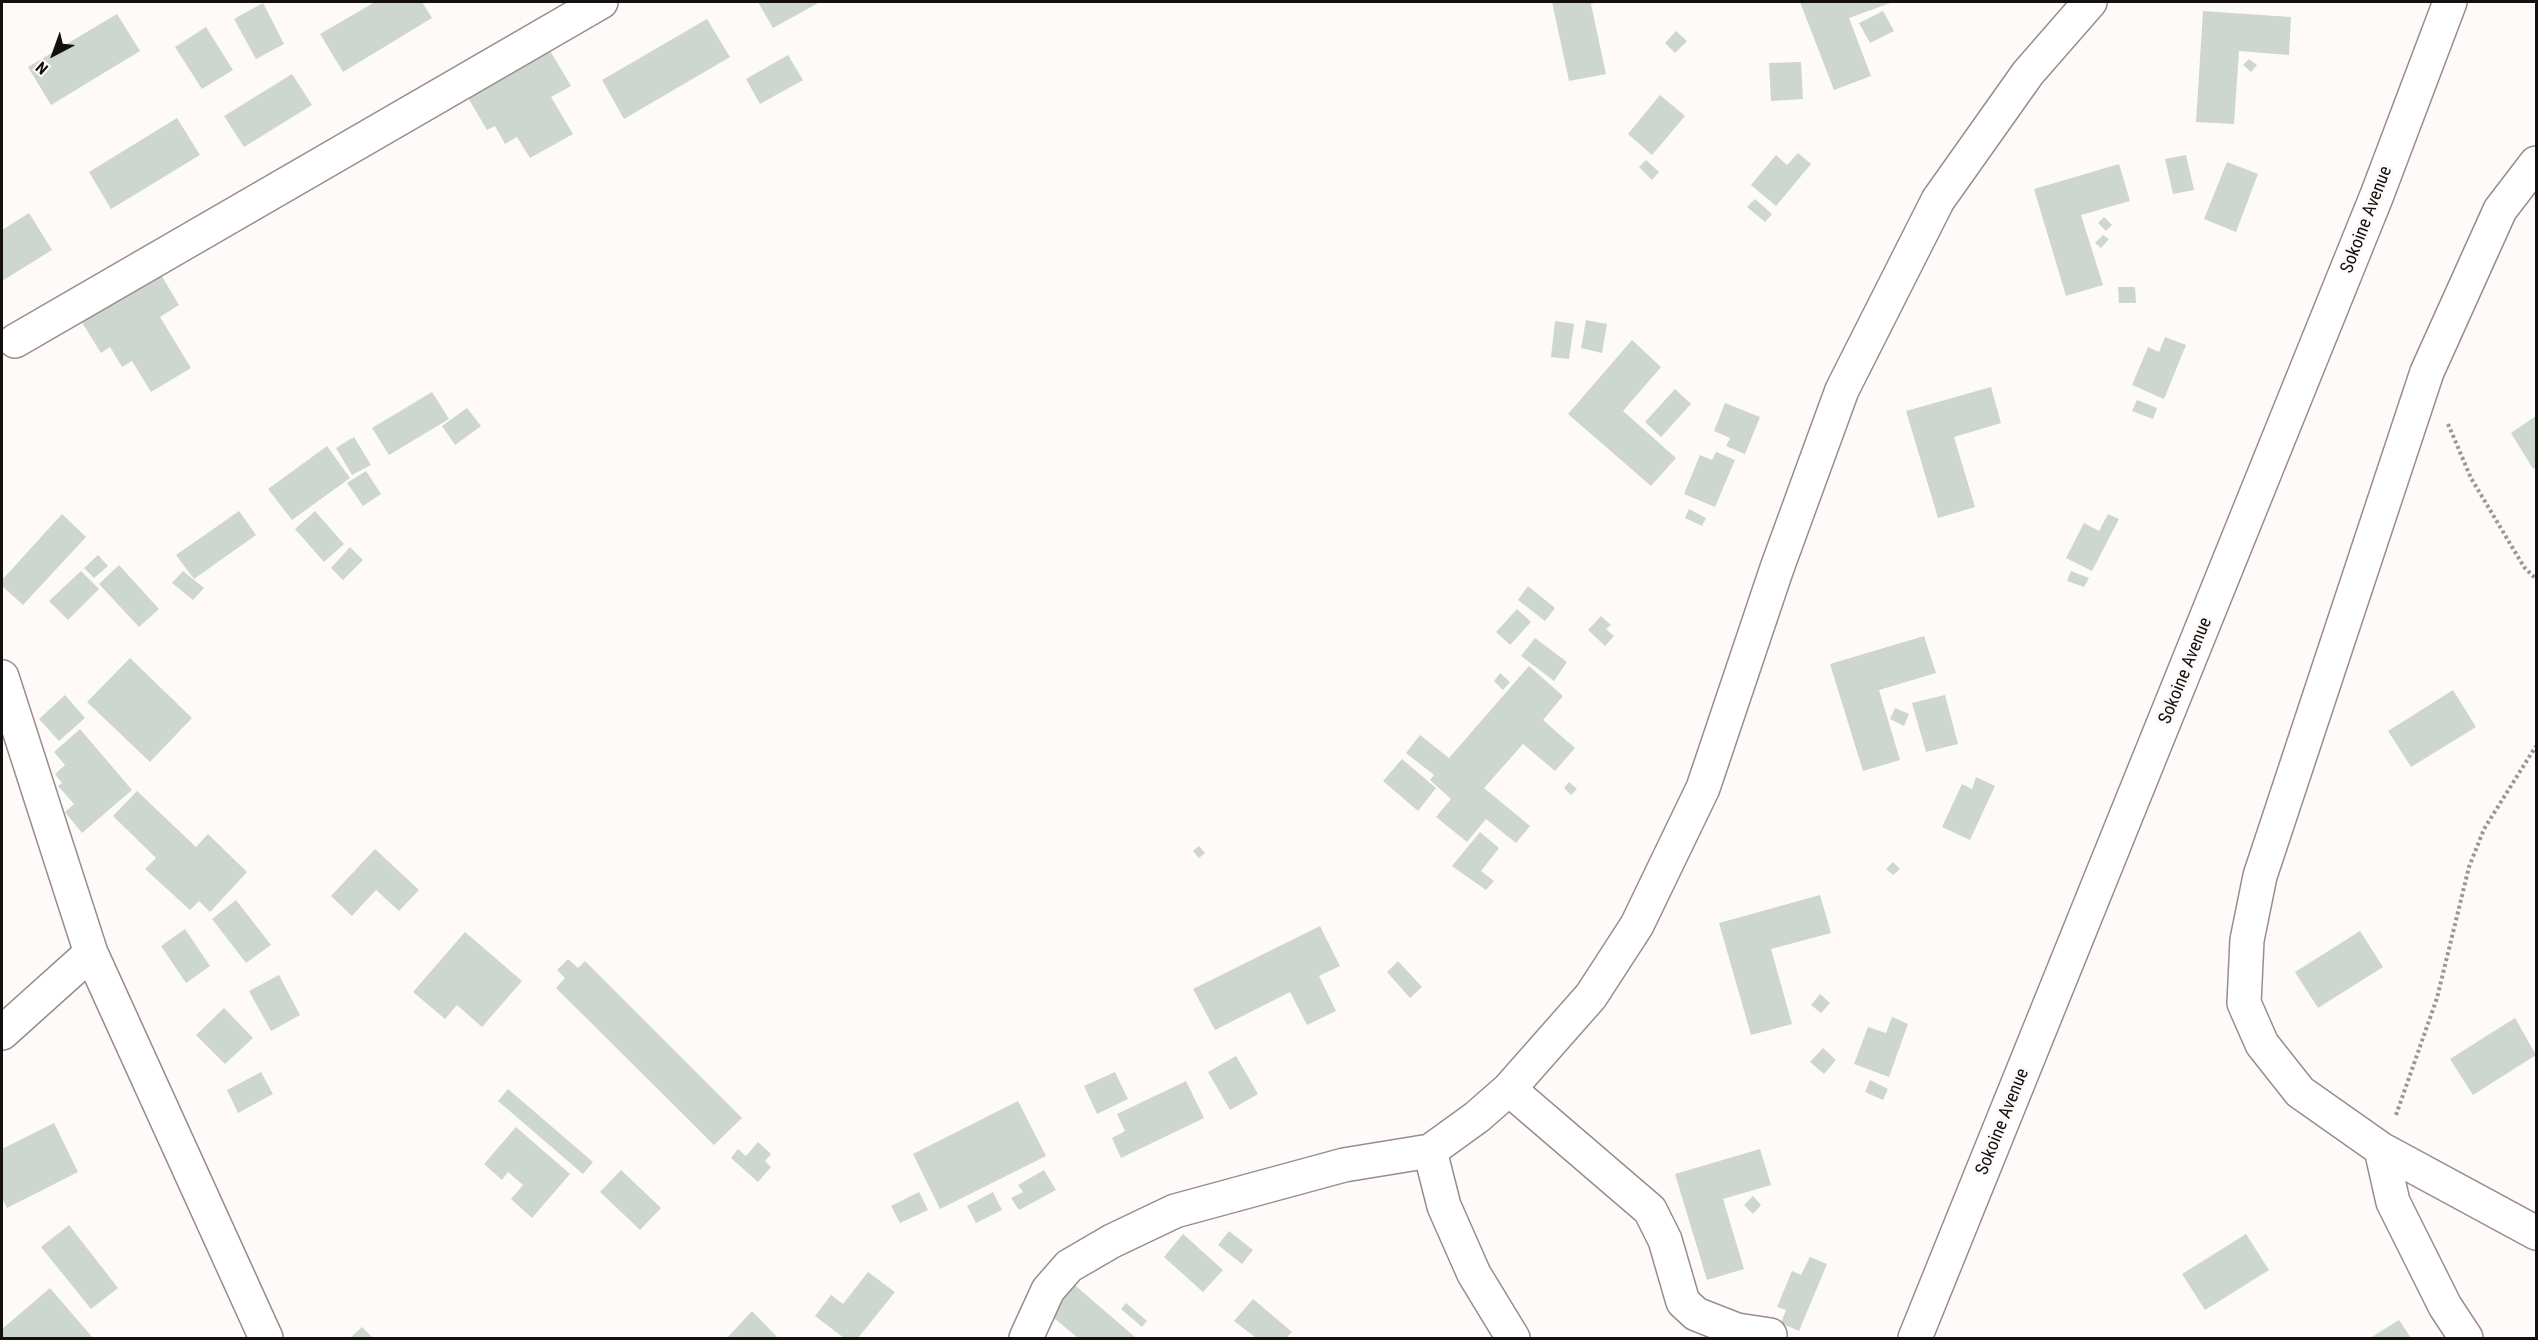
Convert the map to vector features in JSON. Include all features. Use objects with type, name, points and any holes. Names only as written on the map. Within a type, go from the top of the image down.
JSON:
[{"type":"street","points":[[15,341],[601,2]]},
{"type":"street","points":[[1026,1338],[1048,1290],[1069,1266],[1112,1241],[1174,1212],[1344,1165],[1430,1150],[1477,1117],[1509,1089],[1591,996],[1642,915],[1703,788],[1777,568],[1842,390],[1938,200],[2028,73],[2090,2]]},
{"type":"street","name":"Sokoine Avenue","points":[[1915,1338],[2373,206],[2450,2]]},
{"type":"street","points":[[2536,163],[2500,210],[2427,372],[2260,876],[2247,940],[2244,1003],[2262,1044],[2300,1092],[2381,1149],[2536,1233]]},
{"type":"street","points":[[2,677],[91,953],[266,1338]]},
{"type":"street","points":[[2,1033],[91,953]]},
{"type":"street","points":[[1509,1089],[1650,1210],[1665,1240],[1683,1302],[1696,1314],[1737,1330],[1770,1335]]},
{"type":"street","points":[[2381,1149],[2393,1202],[2445,1306],[2466,1338]]},
{"type":"street","points":[[1430,1150],[1444,1206],[1474,1274],[1513,1338]]},
{"type":"path","points":[[2427,372],[2471,478],[2523,567],[2536,579]]},
{"type":"path","points":[[2381,1149],[2417,1062],[2434,1009],[2469,867],[2484,829],[2536,746]]},
{"type":"building","points":[[375,2],[422,2],[432,18],[343,72],[320,34]]},
{"type":"building","points":[[758,2],[820,2],[773,28]]},
{"type":"building","points":[[1552,2],[1598,2],[1591,4],[1606,74],[1569,81]]},
{"type":"building","points":[[1800,2],[1893,2],[1849,18],[1871,76],[1834,90]]},
{"type":"building","points":[[263,3],[284,44],[256,59],[234,19]]},
{"type":"building","points":[[1883,11],[1894,31],[1870,43],[1859,23]]},
{"type":"building","points":[[2203,11],[2291,17],[2289,55],[2239,51],[2234,124],[2196,122]]},
{"type":"building","points":[[117,14],[140,51],[51,105],[28,67]]},
{"type":"building","points":[[707,19],[730,57],[624,119],[602,80]]},
{"type":"building","points":[[206,27],[233,70],[202,89],[175,47]]},
{"type":"building","points":[[1676,31],[1687,41],[1675,53],[1665,43]]},
{"type":"building","points":[[546,44],[571,86],[551,97],[573,134],[530,158],[517,137],[505,144],[495,126],[487,130],[464,91]]},
{"type":"building","points":[[788,55],[803,80],[760,104],[746,79]]},
{"type":"building","points":[[2249,59],[2257,65],[2251,72],[2243,65]]},
{"type":"building","points":[[1801,62],[1803,99],[1771,101],[1769,63]]},
{"type":"building","points":[[292,74],[312,105],[244,147],[224,116]]},
{"type":"building","points":[[1660,95],[1685,116],[1652,155],[1628,134]]},
{"type":"building","points":[[177,118],[200,155],[111,209],[89,172]]},
{"type":"building","points":[[1798,153],[1811,164],[1776,206],[1751,185],[1776,155],[1787,165]]},
{"type":"building","points":[[2186,155],[2194,190],[2173,194],[2165,159]]},
{"type":"building","points":[[1646,160],[1659,172],[1652,180],[1639,167]]},
{"type":"building","points":[[2227,162],[2258,174],[2236,232],[2204,219]]},
{"type":"building","points":[[2119,164],[2130,201],[2081,215],[2103,285],[2066,296],[2034,189]]},
{"type":"building","points":[[1755,199],[1772,214],[1765,222],[1747,207]]},
{"type":"building","points":[[29,213],[52,250],[2,281],[2,230]]},
{"type":"building","points":[[2104,217],[2112,225],[2106,231],[2098,223]]},
{"type":"building","points":[[2103,235],[2109,239],[2101,248],[2095,243]]},
{"type":"building","points":[[157,268],[179,305],[160,317],[191,368],[151,392],[132,361],[122,367],[110,347],[101,353],[78,316]]},
{"type":"building","points":[[2118,287],[2135,287],[2136,303],[2119,303]]},
{"type":"building","points":[[1586,320],[1607,324],[1602,353],[1581,348]]},
{"type":"building","points":[[1555,321],[1574,324],[1569,359],[1551,357]]},
{"type":"building","points":[[2165,337],[2186,345],[2164,399],[2132,385],[2148,347],[2159,352]]},
{"type":"building","points":[[1632,340],[1661,367],[1623,411],[1676,458],[1651,486],[1568,414]]},
{"type":"building","points":[[1991,387],[2001,423],[1954,437],[1975,507],[1938,518],[1906,411]]},
{"type":"building","points":[[1675,389],[1691,404],[1661,437],[1645,422]]},
{"type":"building","points":[[432,392],[449,419],[389,455],[372,428]]},
{"type":"building","points":[[2137,400],[2157,408],[2153,419],[2132,411]]},
{"type":"building","points":[[1725,403],[1760,417],[1745,454],[1726,446],[1730,438],[1714,431]]},
{"type":"building","points":[[467,408],[481,426],[455,445],[442,426]]},
{"type":"building","points":[[2536,416],[2536,467],[2533,469],[2511,433]]},
{"type":"building","points":[[354,437],[371,465],[352,475],[336,448]]},
{"type":"building","points":[[327,446],[350,478],[292,520],[268,489]]},
{"type":"building","points":[[1716,452],[1735,460],[1715,507],[1684,494],[1700,455],[1712,460]]},
{"type":"building","points":[[366,471],[381,494],[363,506],[347,483]]},
{"type":"building","points":[[1689,509],[1706,518],[1702,526],[1685,518]]},
{"type":"building","points":[[239,511],[256,535],[194,579],[176,555]]},
{"type":"building","points":[[315,511],[344,544],[324,562],[295,529]]},
{"type":"building","points":[[62,514],[86,537],[23,605],[2,586],[2,580]]},
{"type":"building","points":[[2108,514],[2119,519],[2092,571],[2066,558],[2084,523],[2099,531]]},
{"type":"building","points":[[350,547],[363,560],[343,580],[331,568]]},
{"type":"building","points":[[98,555],[108,566],[94,578],[84,568]]},
{"type":"building","points":[[119,565],[159,609],[139,627],[99,584]]},
{"type":"building","points":[[81,571],[99,589],[68,620],[49,601]]},
{"type":"building","points":[[183,571],[204,588],[193,600],[172,583]]},
{"type":"building","points":[[2071,571],[2089,578],[2084,587],[2067,581]]},
{"type":"building","points":[[1528,586],[1555,608],[1545,621],[1518,600]]},
{"type":"building","points":[[1517,609],[1531,622],[1510,645],[1496,632]]},
{"type":"building","points":[[1601,616],[1611,625],[1606,629],[1614,636],[1605,646],[1588,630]]},
{"type":"building","points":[[1924,636],[1936,673],[1879,690],[1900,760],[1863,771],[1830,664]]},
{"type":"building","points":[[1535,638],[1567,662],[1554,681],[1521,656]]},
{"type":"building","points":[[130,658],[192,718],[150,762],[87,702]]},
{"type":"building","points":[[1529,666],[1563,696],[1543,720],[1575,748],[1555,771],[1523,744],[1484,788],[1530,826],[1516,843],[1486,819],[1467,842],[1436,817],[1451,799],[1430,780],[1434,775],[1406,753],[1420,735],[1449,758]]},
{"type":"building","points":[[1500,673],[1510,682],[1503,690],[1494,681]]},
{"type":"building","points":[[2453,690],[2476,727],[2411,767],[2388,731]]},
{"type":"building","points":[[65,695],[85,718],[59,741],[39,719]]},
{"type":"building","points":[[1945,695],[1958,744],[1926,752],[1912,703]]},
{"type":"building","points":[[1895,708],[1909,714],[1904,726],[1890,719]]},
{"type":"building","points":[[80,729],[132,790],[82,833],[65,812],[74,804],[58,786],[62,783],[55,774],[65,765],[54,752]]},
{"type":"building","points":[[1402,759],[1436,788],[1418,811],[1383,781]]},
{"type":"building","points":[[1976,777],[1995,786],[1970,840],[1942,827],[1962,784],[1972,789]]},
{"type":"building","points":[[1569,782],[1577,789],[1571,795],[1564,788]]},
{"type":"building","points":[[137,791],[196,847],[208,834],[247,872],[210,912],[199,901],[190,910],[145,869],[156,858],[113,816]]},
{"type":"building","points":[[1480,832],[1499,848],[1481,871],[1494,881],[1486,890],[1452,866]]},
{"type":"building","points":[[1199,846],[1205,853],[1199,858],[1193,851]]},
{"type":"building","points":[[375,849],[419,890],[399,911],[376,890],[352,916],[331,896]]},
{"type":"building","points":[[1893,862],[1900,869],[1893,875],[1886,869]]},
{"type":"building","points":[[1820,895],[1831,933],[1771,949],[1792,1024],[1751,1035],[1719,923]]},
{"type":"building","points":[[236,900],[271,945],[246,963],[212,919]]},
{"type":"building","points":[[1320,926],[1340,966],[1319,976],[1336,1011],[1307,1025],[1290,992],[1215,1030],[1193,989]]},
{"type":"building","points":[[185,929],[210,966],[186,983],[161,946]]},
{"type":"building","points":[[2360,931],[2383,967],[2318,1008],[2295,972]]},
{"type":"building","points":[[465,932],[522,981],[482,1027],[457,1005],[445,1019],[413,992]]},
{"type":"building","points":[[568,959],[578,968],[585,961],[742,1118],[714,1145],[556,988],[565,978],[557,970]]},
{"type":"building","points":[[1398,961],[1422,987],[1410,998],[1387,972]]},
{"type":"building","points":[[279,975],[300,1015],[271,1031],[249,991]]},
{"type":"building","points":[[1820,994],[1830,1003],[1821,1013],[1811,1005]]},
{"type":"building","points":[[224,1008],[253,1038],[225,1064],[196,1035]]},
{"type":"building","points":[[1892,1017],[1908,1024],[1889,1077],[1854,1064],[1868,1027],[1886,1033]]},
{"type":"building","points":[[2515,1018],[2536,1055],[2473,1095],[2450,1059]]},
{"type":"building","points":[[1823,1048],[1836,1060],[1824,1074],[1810,1062]]},
{"type":"building","points":[[1236,1056],[1258,1094],[1230,1110],[1208,1072]]},
{"type":"building","points":[[261,1072],[273,1094],[238,1113],[227,1090]]},
{"type":"building","points":[[1115,1072],[1128,1099],[1097,1114],[1084,1086]]},
{"type":"building","points":[[1870,1080],[1888,1089],[1883,1100],[1865,1092]]},
{"type":"building","points":[[1186,1081],[1204,1118],[1121,1158],[1112,1138],[1125,1131],[1117,1114]]},
{"type":"building","points":[[508,1089],[593,1162],[583,1174],[498,1101]]},
{"type":"building","points":[[1018,1101],[1046,1156],[940,1209],[913,1154]]},
{"type":"building","points":[[54,1123],[78,1172],[7,1208],[2,1198],[2,1149]]},
{"type":"building","points":[[516,1127],[570,1174],[532,1218],[511,1199],[523,1185],[508,1172],[502,1180],[484,1164]]},
{"type":"building","points":[[758,1142],[771,1154],[765,1161],[771,1167],[758,1182],[731,1158],[738,1149],[746,1156]]},
{"type":"building","points":[[1760,1149],[1771,1185],[1723,1199],[1744,1269],[1707,1280],[1675,1174]]},
{"type":"building","points":[[621,1170],[661,1208],[640,1230],[600,1192]]},
{"type":"building","points":[[1044,1170],[1056,1190],[1019,1210],[1011,1198],[1023,1192],[1018,1185]]},
{"type":"building","points":[[919,1192],[928,1210],[900,1223],[891,1206]]},
{"type":"building","points":[[993,1192],[1002,1210],[976,1223],[967,1206]]},
{"type":"building","points":[[1753,1196],[1761,1205],[1753,1214],[1744,1205]]},
{"type":"building","points":[[69,1225],[118,1288],[91,1309],[41,1247]]},
{"type":"building","points":[[1229,1231],[1253,1250],[1242,1264],[1218,1245]]},
{"type":"building","points":[[1183,1234],[1223,1270],[1203,1292],[1164,1257]]},
{"type":"building","points":[[2246,1234],[2269,1270],[2205,1310],[2182,1274]]},
{"type":"building","points":[[1810,1257],[1827,1264],[1799,1331],[1781,1323],[1786,1310],[1777,1307],[1792,1271],[1801,1275]]},
{"type":"building","points":[[868,1272],[895,1292],[858,1338],[844,1338],[815,1316],[831,1295],[843,1304]]},
{"type":"building","points":[[1069,1280],[1136,1338],[1078,1338],[1043,1309]]},
{"type":"building","points":[[50,1288],[93,1338],[2,1338],[2,1329]]},
{"type":"building","points":[[1253,1299],[1292,1332],[1286,1338],[1256,1338],[1234,1321]]},
{"type":"building","points":[[1126,1303],[1147,1321],[1142,1327],[1121,1309]]},
{"type":"building","points":[[752,1311],[778,1338],[727,1338]]},
{"type":"building","points":[[2399,1320],[2411,1338],[2370,1338]]},
{"type":"building","points":[[362,1327],[373,1338],[350,1338]]}]
